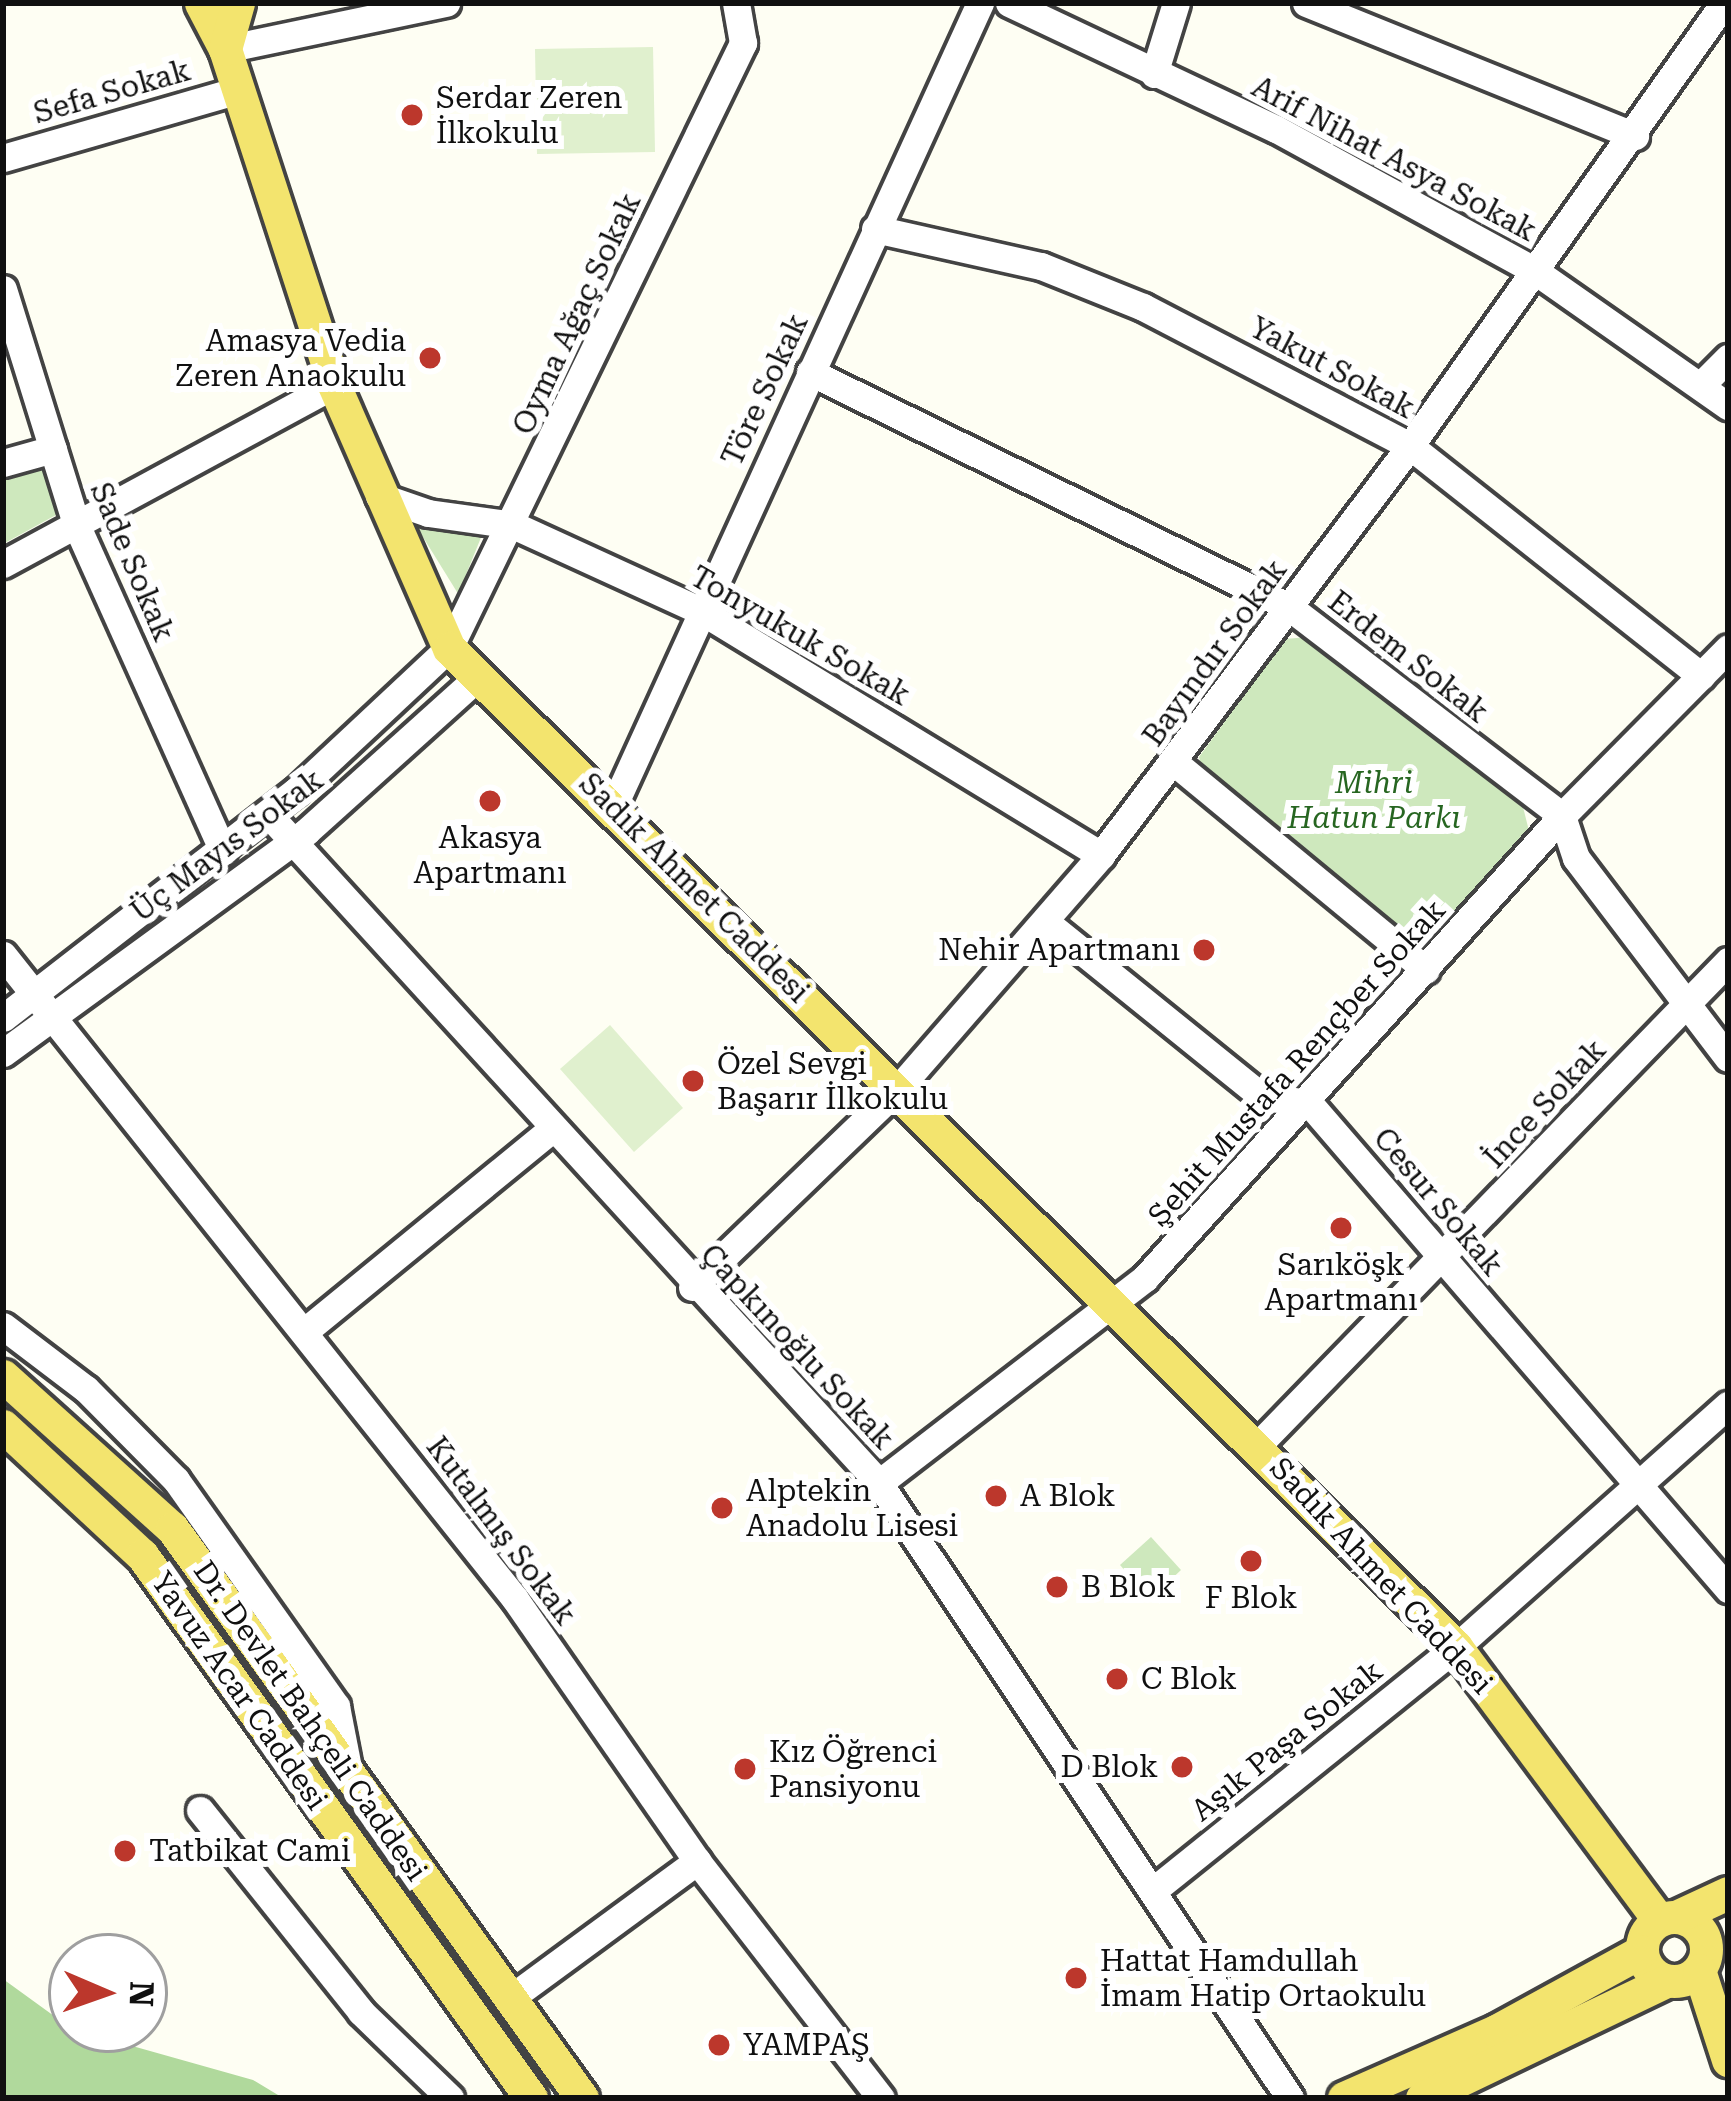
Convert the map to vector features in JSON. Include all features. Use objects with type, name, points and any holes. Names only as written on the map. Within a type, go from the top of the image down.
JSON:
[{"type":"main road","name":"Sadık Ahmet Caddesi","points":[[201,3],[225,49],[334,385],[449,648],[1115,1303],[1456,1647],[1668,1919],[1699,1929],[1694,1967]]},
{"type":"main road","points":[[225,49],[238,3]]},
{"type":"main road","name":"Dr. Devlet Bahçeli Caddesi","points":[[3,1376],[172,1528],[583,2098]]},
{"type":"main road","name":"Yavuz Acar Caddesi","points":[[3,1426],[142,1555],[531,2098]]},
{"type":"main road","points":[[1344,2098],[1496,2031],[1642,1952],[1668,1919],[1728,1893]]},
{"type":"main road","points":[[1642,1952],[1652,1973],[1694,1967]]},
{"type":"main road","points":[[1694,1967],[1724,2048]]},
{"type":"main road","points":[[1422,2098],[1694,1967]]},
{"type":"street","points":[[225,49],[446,3]]},
{"type":"street","name":"Oyma Ağaç Sokak","points":[[449,648],[513,525],[743,43],[736,3]]},
{"type":"street","name":"Töre Sokak","points":[[614,806],[980,3]]},
{"type":"street","name":"Arif Nihat Asya Sokak","points":[[1009,3],[1276,129],[1535,272],[1728,406]]},
{"type":"street","points":[[1154,74],[1176,3]]},
{"type":"street","points":[[1306,3],[1635,136]]},
{"type":"street","name":"Bayındır Sokak","points":[[692,1287],[896,1091],[1047,923],[1175,763],[1410,446],[1635,136],[1724,3]]},
{"type":"street","name":"Sefa Sokak","points":[[3,158],[239,90]]},
{"type":"street","name":"Yakut Sokak","points":[[875,230],[1041,266],[1122,299],[1410,446],[1701,676]]},
{"type":"street","name":"Sade Sokak","points":[[3,289],[76,524],[224,851]]},
{"type":"street","points":[[1702,384],[1728,358]]},
{"type":"street","name":"Erdem Sokak","points":[[810,371],[1288,607],[1562,816],[1576,859],[1728,1058]]},
{"type":"street","points":[[3,564],[334,385]]},
{"type":"street","points":[[3,463],[53,449]]},
{"type":"street","name":"Tonyukuk Sokak","points":[[379,496],[428,513],[513,525],[701,611],[1101,855]]},
{"type":"street","name":"Üç Mayıs Sokak","points":[[3,1053],[39,1009],[268,814],[449,648]]},
{"type":"street","name":"Şehit Mustafa Rençber Sokak","points":[[879,1483],[1115,1303],[1309,1103],[1562,816],[1728,649]]},
{"type":"street","name":"Üç Mayıs Sokak","points":[[3,1018],[39,1009],[295,839],[478,677]]},
{"type":"street","points":[[1175,763],[1426,970]]},
{"type":"street","name":"Çapkınoğlu Sokak","points":[[268,814],[692,1287],[879,1483],[1155,1889],[1290,2098]]},
{"type":"street","points":[[1047,923],[1263,1096],[1309,1103]]},
{"type":"street","name":"Kutalmış Sokak","points":[[3,955],[39,1009],[305,1330],[515,1599],[697,1861],[881,2098]]},
{"type":"street","name":"İnce Sokak","points":[[1257,1446],[1443,1260],[1728,961]]},
{"type":"street","name":"Cesur Sokak","points":[[1309,1103],[1728,1589]]},
{"type":"street","points":[[305,1330],[552,1129]]},
{"type":"street","points":[[3,1326],[86,1389],[176,1480],[336,1706],[350,1778]]},
{"type":"street","name":"Aşık Paşa Sokak","points":[[1155,1889],[1456,1647],[1728,1405]]},
{"type":"street","points":[[200,1810],[361,2012],[450,2098]]},
{"type":"street","points":[[508,2000],[697,1861]]},
{"type":"green space","points":[[653,47],[655,152],[537,154],[535,49]]},
{"type":"green space","points":[[45,458],[56,515],[3,544],[3,472]]},
{"type":"green space","points":[[418,529],[482,535],[459,592],[457,592]]},
{"type":"green space","name":"Mihri Hatun Parkı","points":[[1308,637],[1523,807],[1529,831],[1433,934],[1412,942],[1203,773],[1199,757],[1285,639]]},
{"type":"green space","points":[[610,1025],[683,1108],[634,1152],[560,1069]]},
{"type":"green space","points":[[1151,1537],[1181,1570],[1150,1599],[1120,1565]]},
{"type":"green space","points":[[3,1979],[48,2012],[48,2053],[157,2053],[253,2080],[283,2098],[3,2098]]},
{"type":"place","name":"Serdar Zeren İlkokulu","points":[[412,115]]},
{"type":"place","name":"Amasya Vedia Zeren Anaokulu","points":[[430,358]]},
{"type":"place","name":"Akasya Apartmanı","points":[[490,801]]},
{"type":"place","name":"Nehir Apartmanı","points":[[1204,950]]},
{"type":"place","name":"Özel Sevgi Başarır İlkokulu","points":[[693,1081]]},
{"type":"place","name":"Sarıköşk Apartmanı","points":[[1341,1228]]},
{"type":"place","name":"A Blok","points":[[996,1496]]},
{"type":"place","name":"Alptekin Anadolu Lisesi","points":[[722,1508]]},
{"type":"place","name":"F Blok","points":[[1251,1561]]},
{"type":"place","name":"B Blok","points":[[1057,1587]]},
{"type":"place","name":"C Blok","points":[[1117,1679]]},
{"type":"place","name":"D Blok","points":[[1182,1767]]},
{"type":"place","name":"Kız Öğrenci Pansiyonu","points":[[745,1769]]},
{"type":"place","name":"Tatbikat Cami","points":[[125,1851]]},
{"type":"place","name":"Hattat Hamdullah İmam Hatip Ortaokulu","points":[[1076,1978]]},
{"type":"place","name":"YAMPAŞ","points":[[719,2045]]}]
